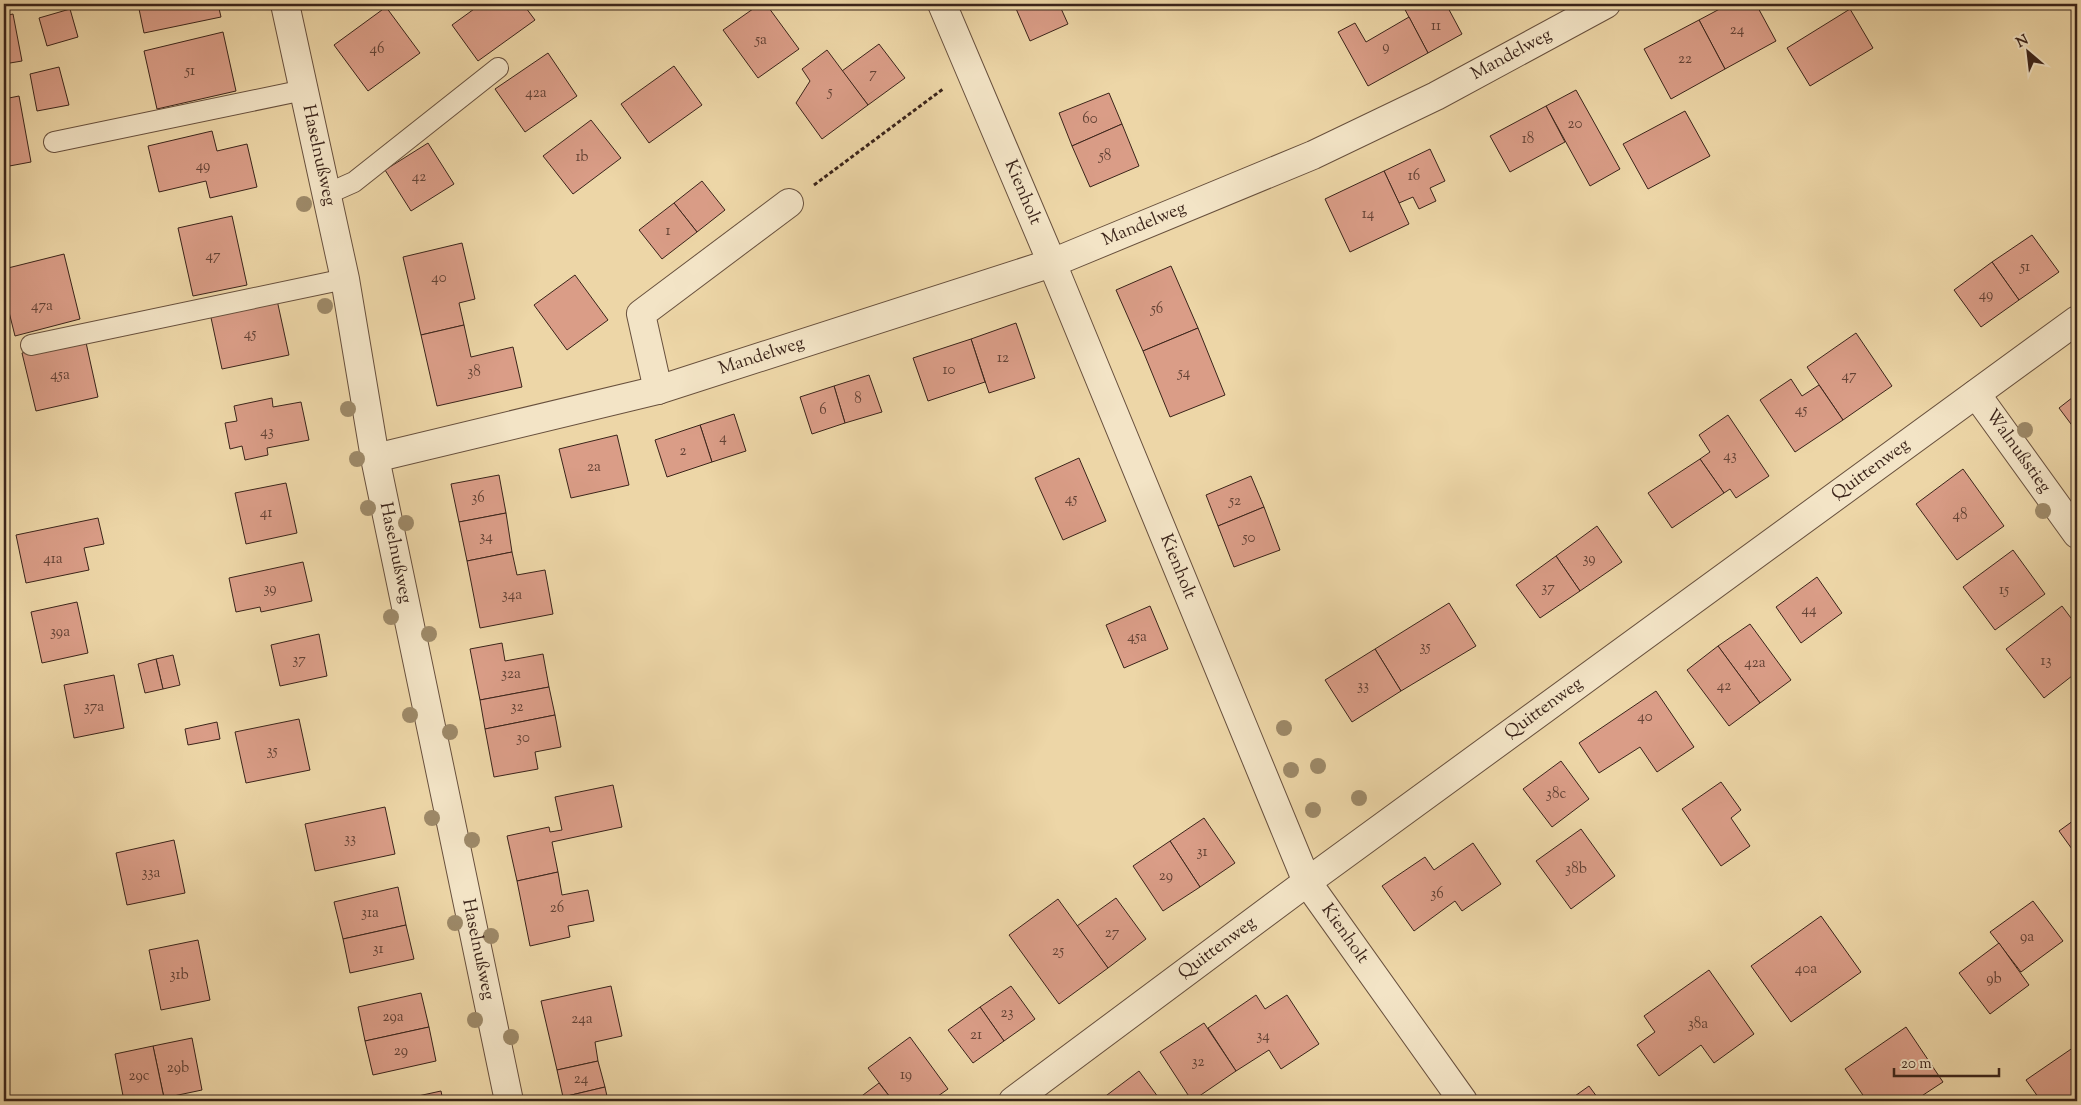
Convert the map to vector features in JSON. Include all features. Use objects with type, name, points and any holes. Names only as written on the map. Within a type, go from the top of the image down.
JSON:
[{"type":"street","name":"Haselnußweg","points":[[285,4],[346,279],[375,458],[509,1101]]},
{"type":"street","name":"Kienholt","points":[[942,4],[968,70],[1052,263],[1307,882],[1463,1101]]},
{"type":"street","name":"Mandelweg","points":[[375,458],[658,390],[1052,263],[1313,155],[1436,96],[1606,4]]},
{"type":"street","points":[[658,390],[641,314],[789,203]]},
{"type":"street","name":"Quittenweg","points":[[1013,1101],[1307,882],[2077,320]]},
{"type":"street","name":"Walnußstieg","points":[[1976,394],[2077,534]]},
{"type":"lane","points":[[326,194],[354,182],[498,68]]},
{"type":"lane","points":[[54,142],[304,90]]},
{"type":"lane","points":[[31,345],[346,279]]},
{"type":"path","points":[[789,203],[968,70]]},
{"type":"building","points":[[138,4],[218,4],[221,17],[144,33]]},
{"type":"building","points":[[481,4],[523,4],[535,20],[478,61],[452,25]]},
{"type":"building","points":[[760,4],[766,4],[799,49],[758,78],[723,30]]},
{"type":"building","points":[[1014,4],[1059,4],[1068,24],[1030,41]]},
{"type":"building","points":[[1402,4],[1446,4],[1462,34],[1428,53]]},
{"type":"building","points":[[1483,4],[1495,4],[1485,9]]},
{"type":"building","points":[[1729,4],[1756,4],[1776,41],[1725,69],[1699,20]]},
{"type":"building","points":[[386,7],[420,53],[368,91],[334,45]]},
{"type":"building","points":[[70,9],[78,37],[47,46],[39,18]]},
{"type":"building","points":[[1850,9],[1873,48],[1810,86],[1787,48]]},
{"type":"building","points":[[13,14],[22,61],[4,64],[4,16]]},
{"type":"building","points":[[1409,17],[1428,53],[1368,86],[1338,32],[1355,23],[1366,42]]},
{"type":"building","points":[[1699,20],[1725,69],[1671,99],[1644,49]]},
{"type":"building","points":[[223,32],[236,91],[157,109],[144,51]]},
{"type":"building","points":[[879,44],[905,78],[868,105],[842,71]]},
{"type":"building","points":[[827,50],[868,105],[822,139],[796,103],[810,81],[802,69]]},
{"type":"building","points":[[548,53],[577,96],[525,132],[495,89]]},
{"type":"building","points":[[674,66],[702,105],[649,143],[621,104]]},
{"type":"building","points":[[59,67],[69,105],[37,111],[30,74]]},
{"type":"building","points":[[1576,90],[1620,169],[1590,186],[1546,106]]},
{"type":"building","points":[[1109,93],[1122,124],[1072,146],[1059,113]]},
{"type":"building","points":[[19,96],[31,162],[4,167],[4,99]]},
{"type":"building","points":[[1546,106],[1565,142],[1510,172],[1490,136]]},
{"type":"building","points":[[1685,111],[1710,156],[1648,189],[1623,144]]},
{"type":"building","points":[[591,120],[621,158],[573,194],[543,156]]},
{"type":"building","points":[[1122,124],[1139,166],[1090,187],[1072,146]]},
{"type":"building","points":[[212,131],[217,151],[247,144],[257,187],[210,198],[206,181],[159,192],[148,146]]},
{"type":"building","points":[[428,143],[454,184],[411,211],[385,170]]},
{"type":"building","points":[[1430,149],[1445,181],[1430,188],[1436,201],[1419,209],[1413,197],[1399,203],[1384,171]]},
{"type":"building","points":[[1384,171],[1409,224],[1350,252],[1325,199]]},
{"type":"building","points":[[702,181],[725,210],[697,232],[674,203]]},
{"type":"building","points":[[674,203],[697,232],[662,259],[639,230]]},
{"type":"building","points":[[232,216],[247,285],[193,296],[178,228]]},
{"type":"building","points":[[2032,235],[2059,272],[2019,300],[1992,262]]},
{"type":"building","points":[[462,243],[475,299],[459,303],[464,325],[421,335],[403,257]]},
{"type":"building","points":[[64,254],[80,319],[15,336],[4,292],[4,269]]},
{"type":"building","points":[[1992,262],[2019,300],[1981,327],[1954,290]]},
{"type":"building","points":[[1171,266],[1198,328],[1143,351],[1116,290]]},
{"type":"building","points":[[575,275],[608,320],[567,350],[534,305]]},
{"type":"building","points":[[277,300],[289,355],[222,369],[210,313]]},
{"type":"building","points":[[1016,323],[1035,378],[989,393],[971,339]]},
{"type":"building","points":[[464,325],[471,357],[513,347],[522,387],[437,406],[421,335]]},
{"type":"building","points":[[1198,328],[1225,395],[1170,417],[1143,351]]},
{"type":"building","points":[[1856,333],[1892,386],[1843,420],[1807,367]]},
{"type":"building","points":[[85,338],[98,397],[36,411],[22,353]]},
{"type":"building","points":[[971,339],[985,382],[928,401],[913,358]]},
{"type":"building","points":[[869,375],[882,412],[845,423],[834,386]]},
{"type":"building","points":[[1791,379],[1802,396],[1819,385],[1843,420],[1795,452],[1760,400]]},
{"type":"building","points":[[834,386],[845,423],[812,434],[800,397]]},
{"type":"building","points":[[2077,394],[2077,432],[2059,408]]},
{"type":"building","points":[[272,398],[273,407],[301,402],[309,440],[267,448],[268,455],[245,460],[242,446],[230,449],[225,423],[237,421],[234,406]]},
{"type":"building","points":[[734,414],[746,451],[712,462],[700,425]]},
{"type":"building","points":[[1728,415],[1769,476],[1736,498],[1730,489],[1724,493],[1700,459],[1710,452],[1699,435]]},
{"type":"building","points":[[700,425],[712,462],[667,477],[655,440]]},
{"type":"building","points":[[617,435],[629,485],[571,498],[559,449]]},
{"type":"building","points":[[1079,458],[1106,521],[1063,540],[1035,478]]},
{"type":"building","points":[[1700,459],[1724,493],[1672,528],[1648,493]]},
{"type":"building","points":[[1963,469],[2004,526],[1957,560],[1916,504]]},
{"type":"building","points":[[499,475],[506,513],[459,522],[451,484]]},
{"type":"building","points":[[1251,476],[1264,507],[1218,526],[1206,495]]},
{"type":"building","points":[[286,483],[297,533],[246,544],[235,493]]},
{"type":"building","points":[[1264,507],[1280,550],[1234,567],[1218,526]]},
{"type":"building","points":[[506,513],[512,552],[467,561],[459,522]]},
{"type":"building","points":[[98,518],[104,544],[84,548],[89,570],[26,583],[16,535]]},
{"type":"building","points":[[1597,526],[1622,562],[1580,591],[1556,556]]},
{"type":"building","points":[[2013,550],[2045,594],[1995,630],[1963,587]]},
{"type":"building","points":[[512,552],[517,575],[545,570],[553,614],[480,628],[467,561]]},
{"type":"building","points":[[1556,556],[1580,591],[1540,618],[1516,585]]},
{"type":"building","points":[[303,562],[312,601],[261,612],[260,607],[236,612],[229,578]]},
{"type":"building","points":[[1817,577],[1842,613],[1801,643],[1776,607]]},
{"type":"building","points":[[77,602],[88,653],[42,663],[31,612]]},
{"type":"building","points":[[1449,603],[1476,646],[1401,691],[1375,649]]},
{"type":"building","points":[[1150,606],[1168,649],[1124,668],[1106,625]]},
{"type":"building","points":[[2062,606],[2077,626],[2077,672],[2044,698],[2006,649]]},
{"type":"building","points":[[1750,624],[1791,680],[1760,703],[1718,646]]},
{"type":"building","points":[[319,634],[327,676],[280,686],[271,645]]},
{"type":"building","points":[[502,643],[505,661],[543,654],[549,687],[480,700],[470,649]]},
{"type":"building","points":[[1718,646],[1760,703],[1729,726],[1687,670]]},
{"type":"building","points":[[1375,649],[1401,691],[1352,722],[1325,680]]},
{"type":"building","points":[[173,655],[180,685],[163,689],[156,659]]},
{"type":"building","points":[[156,659],[163,689],[145,693],[138,664]]},
{"type":"building","points":[[114,675],[124,728],[74,738],[64,685]]},
{"type":"building","points":[[549,687],[555,715],[485,729],[480,700]]},
{"type":"building","points":[[1656,691],[1694,747],[1657,772],[1640,747],[1599,773],[1579,743]]},
{"type":"building","points":[[555,715],[561,747],[535,752],[538,769],[494,777],[485,729]]},
{"type":"building","points":[[299,719],[310,770],[246,783],[235,732]]},
{"type":"building","points":[[217,722],[220,739],[188,745],[185,729]]},
{"type":"building","points":[[1561,761],[1589,799],[1552,827],[1523,789]]},
{"type":"building","points":[[1721,782],[1741,810],[1731,818],[1750,846],[1721,866],[1682,809]]},
{"type":"building","points":[[613,785],[622,827],[552,842],[558,872],[517,881],[507,836],[549,827],[550,832],[562,830],[555,797]]},
{"type":"building","points":[[385,807],[395,854],[315,871],[305,824]]},
{"type":"building","points":[[1204,818],[1235,863],[1200,887],[1170,841]]},
{"type":"building","points":[[2077,818],[2077,856],[2059,831]]},
{"type":"building","points":[[1581,829],[1615,876],[1571,909],[1536,861]]},
{"type":"building","points":[[174,840],[185,893],[127,905],[116,853]]},
{"type":"building","points":[[1170,841],[1200,887],[1163,911],[1133,866]]},
{"type":"building","points":[[1473,843],[1501,884],[1462,911],[1455,901],[1414,931],[1382,886],[1425,857],[1434,870]]},
{"type":"building","points":[[558,872],[562,895],[588,890],[594,921],[568,926],[570,937],[530,946],[517,881]]},
{"type":"building","points":[[398,887],[406,925],[343,939],[334,902]]},
{"type":"building","points":[[1116,898],[1146,939],[1108,968],[1077,926]]},
{"type":"building","points":[[1058,899],[1108,968],[1059,1004],[1009,935]]},
{"type":"building","points":[[2033,901],[2063,941],[2021,972],[1990,932]]},
{"type":"building","points":[[1821,916],[1861,972],[1791,1022],[1751,966]]},
{"type":"building","points":[[406,925],[414,959],[350,973],[343,939]]},
{"type":"building","points":[[198,940],[210,1000],[161,1010],[149,950]]},
{"type":"building","points":[[1999,943],[2029,985],[1990,1014],[1959,973]]},
{"type":"building","points":[[1709,970],[1754,1034],[1714,1063],[1701,1045],[1659,1076],[1637,1045],[1655,1032],[1644,1016]]},
{"type":"building","points":[[611,986],[622,1036],[595,1042],[598,1061],[557,1070],[541,1001]]},
{"type":"building","points":[[1011,986],[1035,1019],[1004,1041],[980,1007]]},
{"type":"building","points":[[421,993],[429,1027],[365,1041],[358,1007]]},
{"type":"building","points":[[1256,995],[1265,1009],[1287,995],[1319,1044],[1281,1069],[1269,1050],[1236,1071],[1208,1028]]},
{"type":"building","points":[[980,1007],[1004,1041],[973,1063],[948,1030]]},
{"type":"building","points":[[1204,1023],[1236,1071],[1192,1101],[1160,1052]]},
{"type":"building","points":[[429,1027],[436,1061],[373,1075],[365,1041]]},
{"type":"building","points":[[1906,1027],[1943,1082],[1914,1101],[1867,1101],[1845,1069]]},
{"type":"building","points":[[910,1037],[948,1089],[931,1101],[893,1101],[868,1068]]},
{"type":"building","points":[[192,1038],[202,1090],[164,1098],[153,1046]]},
{"type":"building","points":[[2077,1045],[2077,1101],[2041,1101],[2026,1080]]},
{"type":"building","points":[[153,1046],[164,1098],[146,1101],[124,1101],[115,1054]]},
{"type":"building","points":[[598,1061],[605,1087],[563,1097],[557,1070]]},
{"type":"building","points":[[1139,1071],[1161,1101],[1099,1101]]},
{"type":"building","points":[[879,1083],[893,1101],[855,1101]]},
{"type":"building","points":[[1589,1086],[1600,1101],[1568,1101]]},
{"type":"building","points":[[605,1087],[608,1101],[564,1101],[563,1097]]},
{"type":"building","points":[[441,1091],[443,1101],[395,1101]]}]
